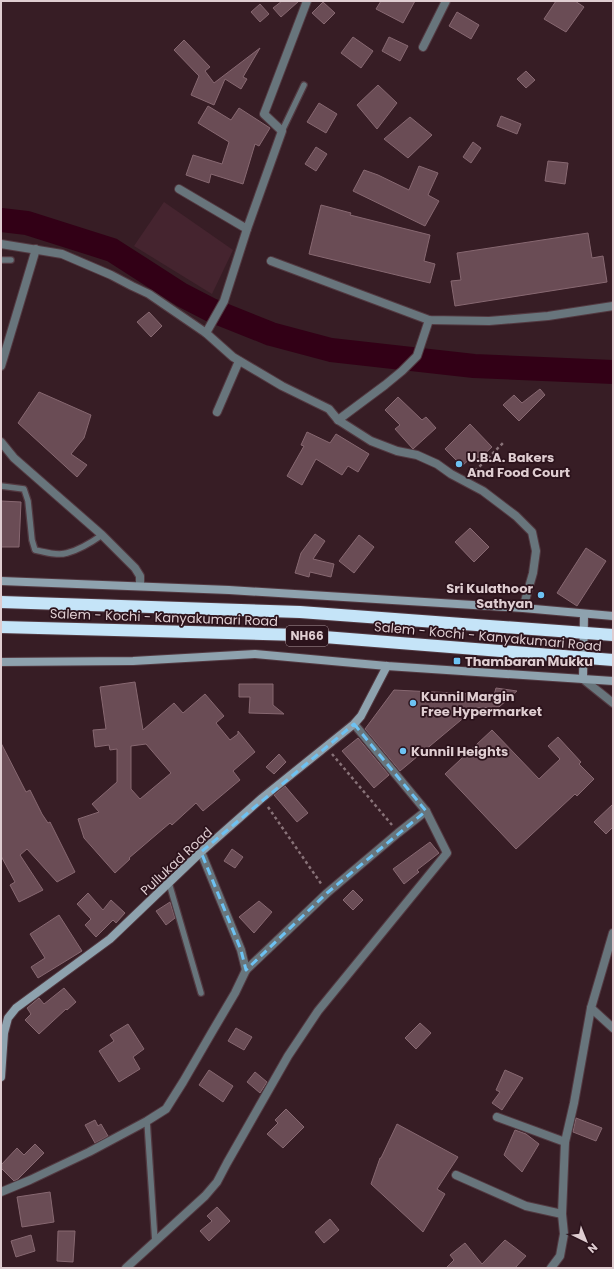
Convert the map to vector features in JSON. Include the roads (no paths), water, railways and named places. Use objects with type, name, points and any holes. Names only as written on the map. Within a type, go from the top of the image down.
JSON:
[{"type":"highway","name":"Salem - Kochi - Kanyakumari Road","points":[[1,602],[300,612],[613,635]]},
{"type":"highway","name":"Salem - Kochi - Kanyakumari Road","points":[[1,627],[299,635],[613,660]]},
{"type":"street","points":[[206,333],[224,301],[247,229],[282,131],[264,114],[307,1]]},
{"type":"street","points":[[423,47],[446,1]]},
{"type":"street","points":[[178,189],[247,229]]},
{"type":"street","points":[[1,244],[62,254],[111,275],[149,294],[206,333],[232,357],[282,386],[329,409],[338,420],[371,441],[397,451],[417,455],[437,464],[500,503],[532,532],[536,551],[533,573],[523,608]]},
{"type":"street","points":[[1,366],[36,249]]},
{"type":"street","points":[[271,261],[429,320],[489,321],[548,316],[613,306]]},
{"type":"street","points":[[338,420],[402,371],[417,356],[429,320]]},
{"type":"street","points":[[217,412],[239,361]]},
{"type":"street","points":[[1,442],[14,458],[102,535],[134,568],[140,576],[140,586]]},
{"type":"street","points":[[1,582],[140,586],[523,608],[613,616]]},
{"type":"street","points":[[583,679],[584,614]]},
{"type":"street","points":[[1,662],[133,662],[255,654],[387,666],[613,681]]},
{"type":"street","name":"Pullukad Road","points":[[1,1077],[4,1033],[8,1018],[16,1008],[110,939],[201,852],[262,798],[354,724],[361,716],[387,666]]},
{"type":"street","points":[[583,679],[613,703]]},
{"type":"street","points":[[126,1268],[205,1196],[217,1182],[288,1056],[318,1011],[447,853],[426,811],[354,724]]},
{"type":"street","points":[[1,1192],[89,1152],[147,1121],[166,1109],[231,1000],[246,970],[327,893],[426,811]]},
{"type":"street","points":[[201,852],[241,950],[246,970]]},
{"type":"street","points":[[551,1268],[560,1256],[564,1234],[562,1214],[565,1142],[574,1103],[591,1008],[613,933]]},
{"type":"street","points":[[591,1008],[613,1028]]},
{"type":"street","points":[[497,1117],[565,1142]]},
{"type":"street","points":[[456,1175],[526,1206],[562,1214]]},
{"type":"lane","points":[[282,131],[304,85]]},
{"type":"lane","points":[[1,260],[11,260]]},
{"type":"lane","points":[[1,486],[24,489],[28,502],[32,540],[35,550],[52,554],[67,554],[93,542],[102,535]]},
{"type":"lane","points":[[169,883],[201,993]]},
{"type":"lane","points":[[147,1121],[155,1242]]},
{"type":"waterway","points":[[1,220],[27,223],[112,250],[182,295],[211,310],[271,334],[331,350],[474,366],[613,372]]},
{"type":"place","name":"U.B.A. Bakers And Food Court","points":[[459,464]]},
{"type":"place","name":"Sri Kulathoor Sathyan","points":[[541,595]]},
{"type":"place","name":"Thambaran Mukku","points":[[457,661]]},
{"type":"place","name":"Kunnil Margin Free Hypermarket","points":[[413,703]]},
{"type":"place","name":"Kunnil Heights","points":[[403,751]]}]
